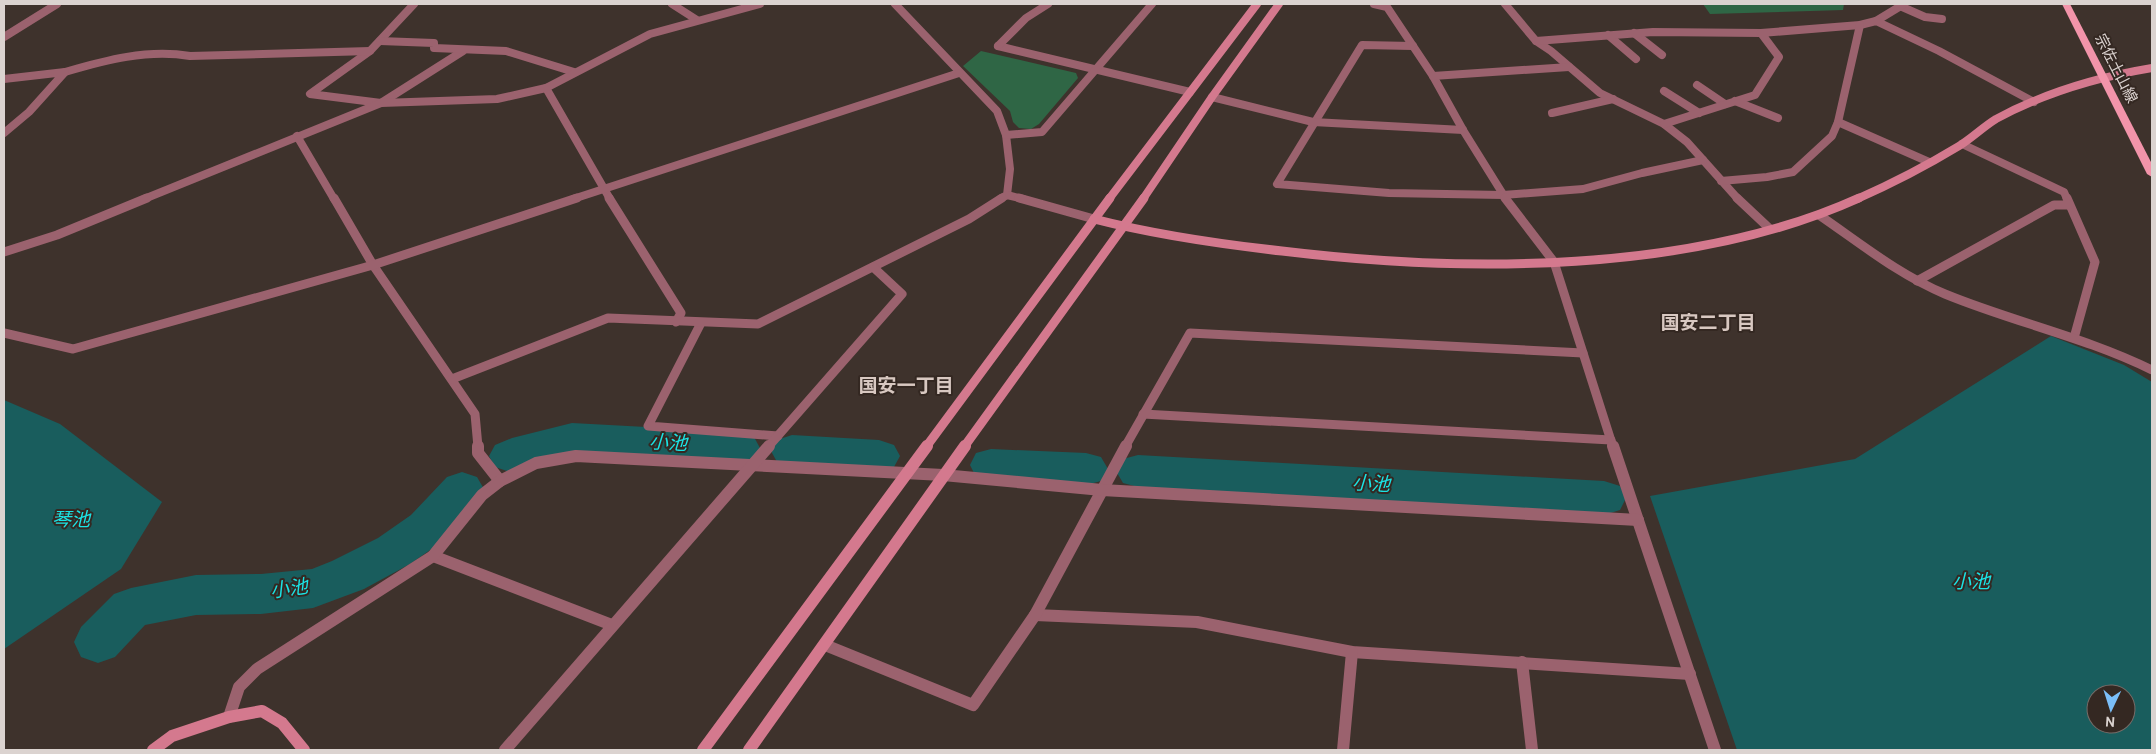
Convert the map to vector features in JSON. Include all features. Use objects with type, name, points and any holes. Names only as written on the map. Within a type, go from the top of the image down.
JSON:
[{"type":"main road","name":"宗佐土山線","points":[[2066,4],[2151,168]]},
{"type":"street","points":[[4,37],[58,4]]},
{"type":"street","points":[[414,4],[370,51],[310,94],[381,103],[497,99],[546,88],[650,34],[760,4]]},
{"type":"street","points":[[672,4],[697,20]]},
{"type":"street","points":[[895,4],[997,111],[1006,135],[1010,169],[1007,195]]},
{"type":"street","points":[[1048,4],[1026,18],[998,46],[1190,92]]},
{"type":"street","points":[[1006,135],[1042,132],[1095,68],[1152,4]]},
{"type":"street","points":[[703,750],[1094,219],[1257,4]]},
{"type":"street","points":[[749,750],[944,475],[1125,227],[1212,97],[1279,4]]},
{"type":"street","points":[[1374,4],[1387,7],[1432,76],[1462,130],[1502,195],[1554,262],[1582,353],[1715,750]]},
{"type":"street","points":[[1506,4],[1536,42],[1569,66],[1600,93],[1664,124],[1687,142],[1743,205],[1770,229]]},
{"type":"street","points":[[1536,42],[1653,32],[1713,34],[1860,26],[1876,21],[1902,5],[1925,17],[1942,19]]},
{"type":"street","points":[[1876,21],[1939,51],[2034,102]]},
{"type":"street","points":[[1722,181],[1767,177],[1793,172],[1832,136],[1838,122],[1860,26]]},
{"type":"street","points":[[1664,124],[1755,95],[1779,57],[1761,32]]},
{"type":"street","points":[[1634,33],[1662,55]]},
{"type":"street","points":[[1608,35],[1636,59]]},
{"type":"street","points":[[380,40],[434,43],[434,48],[463,51],[506,51],[574,72]]},
{"type":"street","points":[[1413,46],[1362,45],[1313,122],[1277,184],[1389,193],[1502,195],[1583,189],[1642,173],[1703,160]]},
{"type":"street","points":[[4,79],[65,72],[113,58],[179,54],[190,56],[370,51]]},
{"type":"street","points":[[4,252],[57,236],[381,103],[463,51]]},
{"type":"street","points":[[1432,76],[1569,66]]},
{"type":"street","points":[[452,379],[608,318],[758,324],[969,220],[1007,195],[1125,227],[1240,246],[1366,260],[1460,264],[1554,262],[1679,250],[1743,238],[1819,215],[1885,188],[1962,144],[1994,121],[2034,102],[2130,71],[2152,68]]},
{"type":"street","points":[[4,133],[19,123],[35,108],[65,72]]},
{"type":"street","points":[[4,333],[73,349],[373,266],[959,73]]},
{"type":"street","points":[[1697,85],[1725,104]]},
{"type":"street","points":[[546,88],[604,190],[681,313],[676,322]]},
{"type":"street","points":[[1664,91],[1699,113]]},
{"type":"street","points":[[1212,97],[1313,122],[1462,130]]},
{"type":"street","points":[[1552,113],[1613,99]]},
{"type":"street","points":[[1736,101],[1778,118]]},
{"type":"street","points":[[1838,122],[1929,162]]},
{"type":"street","points":[[297,136],[373,266],[475,414],[478,453],[500,481]]},
{"type":"street","points":[[1962,144],[2064,192],[2095,262],[2074,338]]},
{"type":"street","points":[[1917,281],[2054,205],[2069,205]]},
{"type":"street","points":[[1819,215],[1917,281],[1944,294],[2074,338],[2134,360],[2152,370]]},
{"type":"street","points":[[505,750],[902,294],[873,267]]},
{"type":"street","points":[[701,323],[648,426],[778,436]]},
{"type":"street","points":[[825,645],[973,705],[1036,615],[1102,490],[1190,333],[1582,353]]},
{"type":"street","points":[[1144,414],[1611,440]]},
{"type":"street","points":[[229,717],[239,687],[257,669],[433,556],[482,495],[500,481],[536,463],[576,456],[944,475],[1102,490],[1638,520]]},
{"type":"street","points":[[433,556],[612,625]]},
{"type":"street","points":[[1036,615],[1197,622],[1352,652],[1690,674]]},
{"type":"street","points":[[1343,750],[1352,652]]},
{"type":"street","points":[[1522,662],[1532,750]]},
{"type":"street","points":[[153,750],[172,736],[229,717],[262,711],[282,723],[304,750]]},
{"type":"green space","points":[[1703,4],[1844,4],[1843,10],[1710,14]]},
{"type":"green space","points":[[981,51],[1076,73],[1078,78],[1039,124],[1031,129],[1019,128],[1013,122],[1010,111],[963,66]]},
{"type":"water","name":"小池","points":[[2051,336],[2124,365],[2152,382],[2152,750],[1737,750],[1650,496],[1855,459]]},
{"type":"water","name":"琴池","points":[[4,400],[60,424],[162,502],[121,569],[4,649]]},
{"type":"waterway","name":"小池","points":[[510,456],[527,449],[572,439],[739,448]]},
{"type":"waterway","name":"小池","points":[[792,451],[879,456]]},
{"type":"waterway","name":"小池","points":[[991,465],[1086,469]]},
{"type":"waterway","name":"小池","points":[[1138,471],[1604,498]]},
{"type":"waterway","name":"小池","points":[[98,642],[131,608],[196,595],[261,594],[313,588],[348,575],[394,551],[427,528],[462,489]]},
{"type":"district","name":"国安二丁目","points":[[1708,324]]},
{"type":"district","name":"国安一丁目","points":[[906,387]]}]
